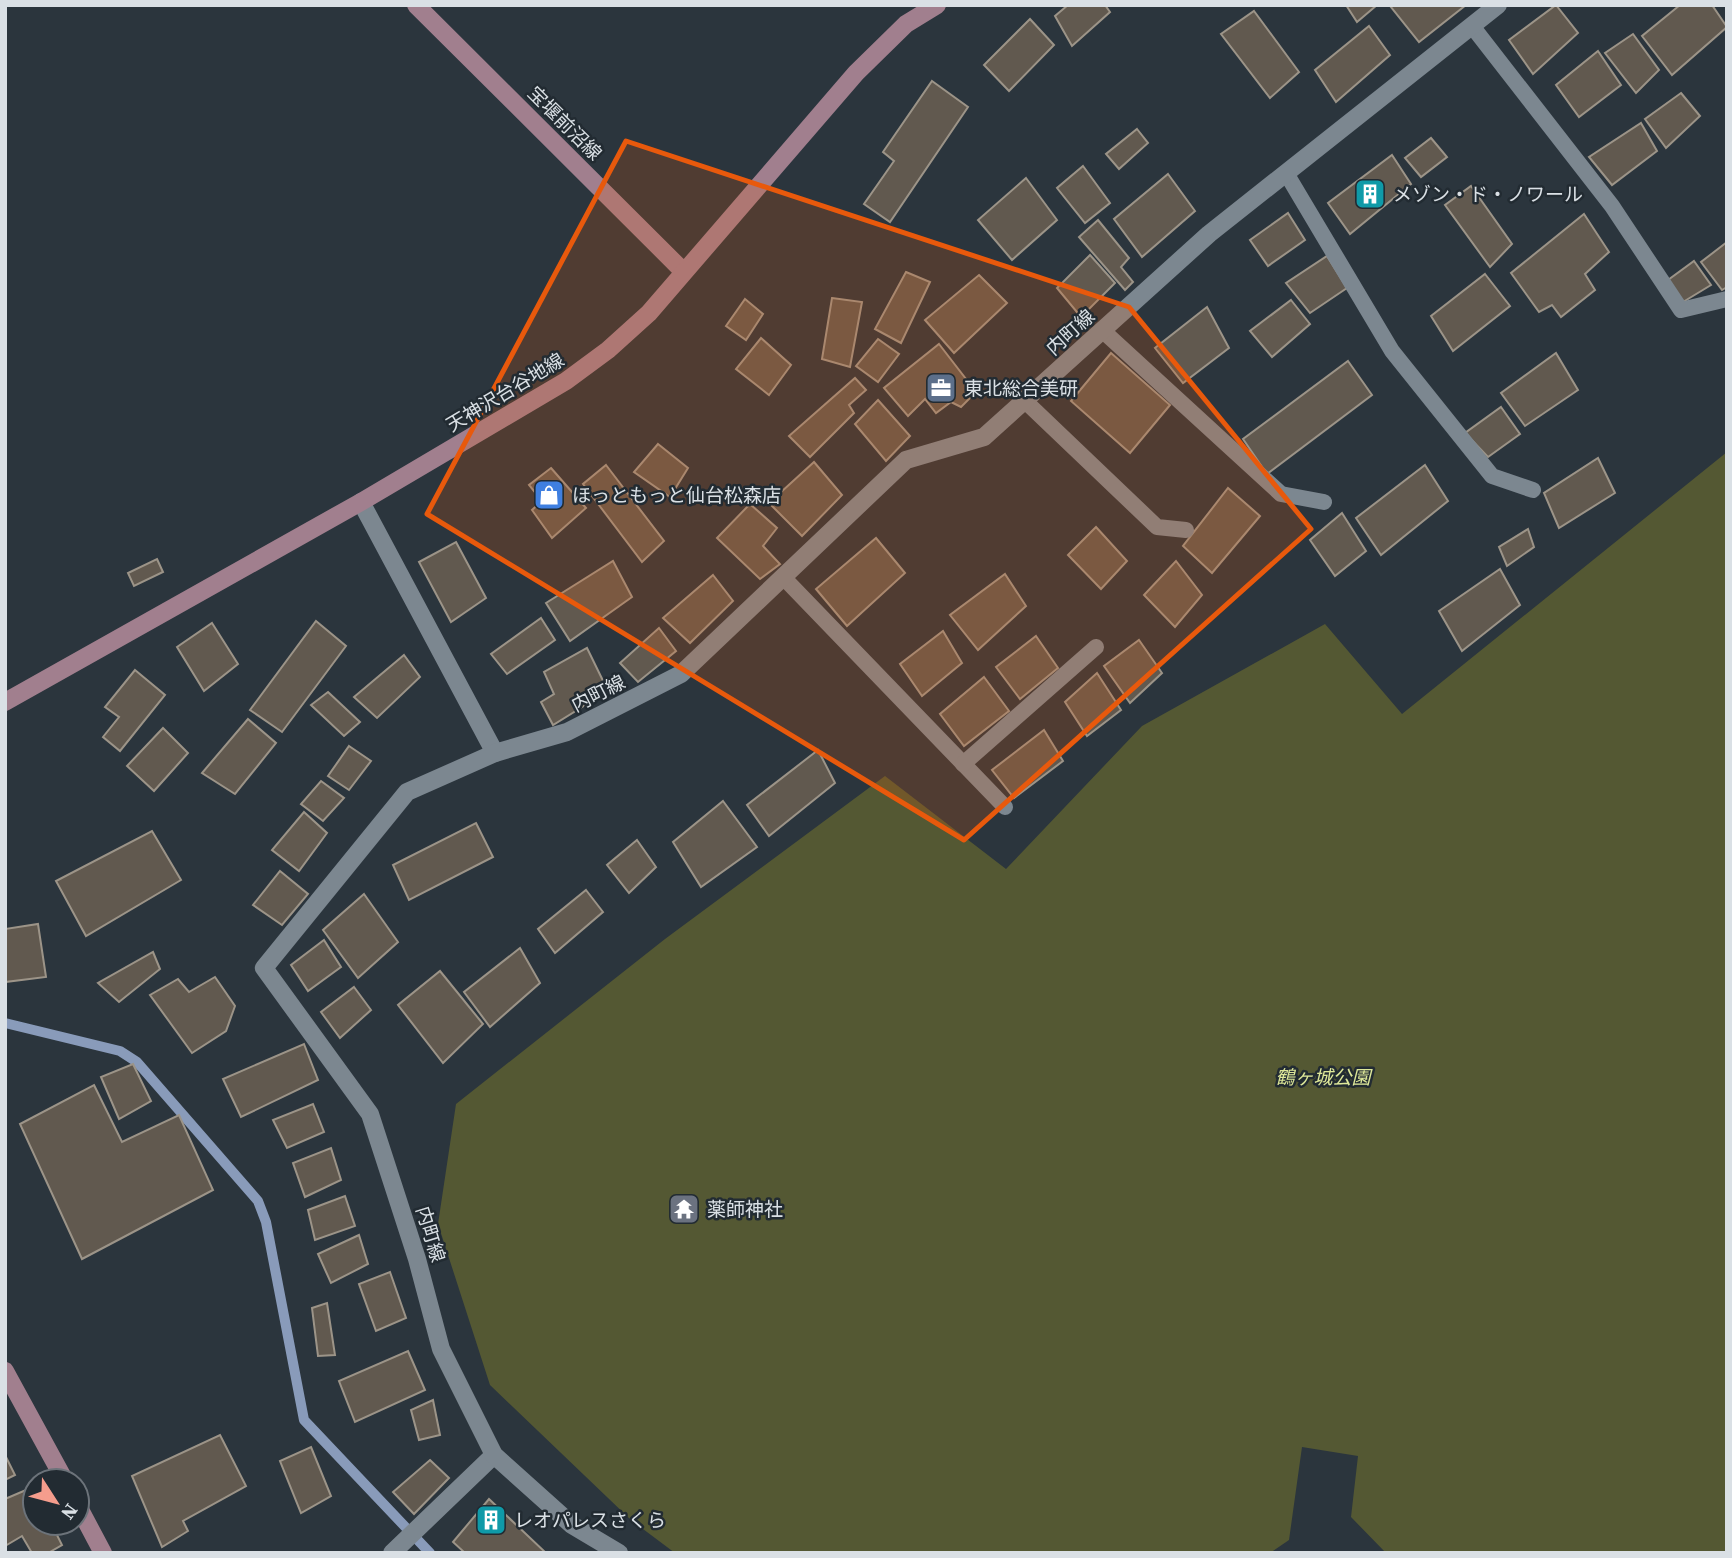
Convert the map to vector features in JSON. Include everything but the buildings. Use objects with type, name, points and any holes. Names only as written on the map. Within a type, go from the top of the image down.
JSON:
[{"type":"street","name":"宝堰前沼線","points":[[416,5],[683,271]]},
{"type":"street","name":"天神沢台谷地線","points":[[5,702],[361,502],[566,381],[649,313],[856,74],[906,24],[937,5]]},
{"type":"street","name":"内町線","points":[[619,1553],[572,1525],[494,1455],[441,1349],[417,1259],[370,1114],[264,968],[407,792],[495,753],[568,732],[681,674],[906,460],[984,437],[1209,234],[1499,5]]},
{"type":"street","points":[[361,502],[495,753]]},
{"type":"street","points":[[5,1371],[57,1467]]},
{"type":"street","points":[[393,1553],[494,1455]]},
{"type":"street","points":[[91,1530],[103,1553]]},
{"type":"lane","points":[[1472,26],[1612,205],[1681,310],[1727,299]]},
{"type":"lane","points":[[1286,173],[1392,351],[1492,476],[1533,490]]},
{"type":"lane","points":[[1102,330],[1281,494],[1324,502]]},
{"type":"lane","points":[[1025,401],[1157,527],[1186,530]]},
{"type":"lane","points":[[783,578],[1005,807]]},
{"type":"lane","points":[[964,764],[1096,647]]},
{"type":"highlighted area","points":[[626,141],[1129,307],[1311,529],[964,840],[427,514]]},
{"type":"green space","name":"鶴ヶ城公園","points":[[1727,452],[1727,1553],[1386,1553],[1351,1517],[1358,1456],[1302,1447],[1289,1540],[1270,1553],[675,1553],[631,1520],[490,1385],[438,1224],[456,1104],[665,939],[885,776],[1006,869],[1142,726],[1325,624],[1402,714]]},
{"type":"waterway","points":[[5,1023],[120,1051],[137,1062],[258,1201],[266,1222],[304,1420],[430,1553]]},
{"type":"place","name":"メゾン・ド・ノワール","points":[[1370,194]]},
{"type":"place","name":"東北総合美研","points":[[941,388]]},
{"type":"place","name":"ほっともっと仙台松森店","points":[[549,495]]},
{"type":"place","name":"薬師神社","points":[[684,1209]]},
{"type":"place","name":"レオパレスさくら","points":[[491,1520]]}]
